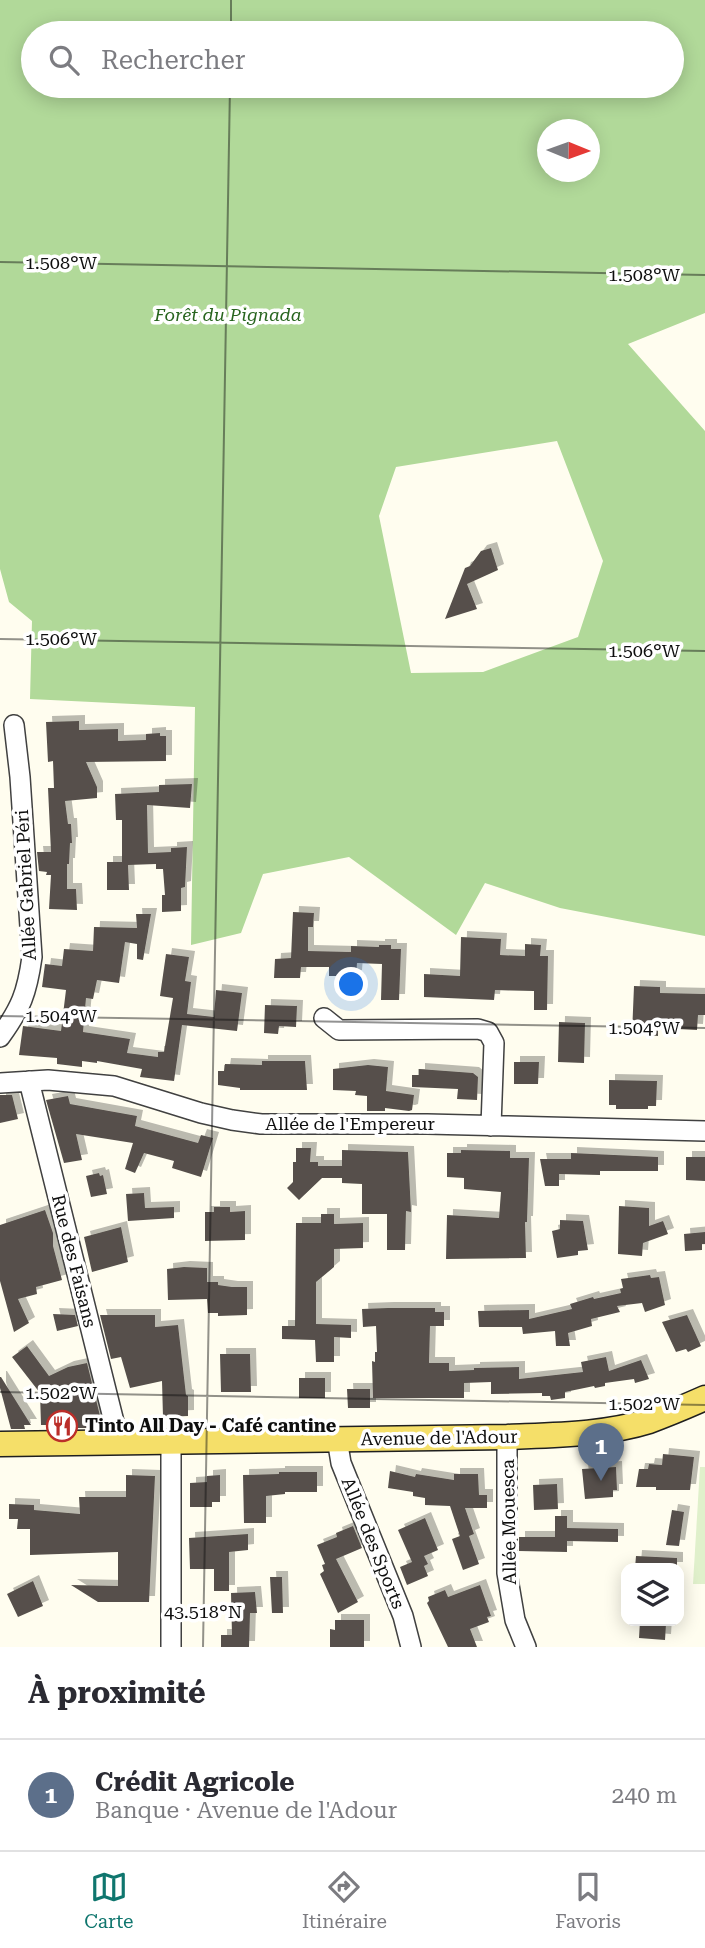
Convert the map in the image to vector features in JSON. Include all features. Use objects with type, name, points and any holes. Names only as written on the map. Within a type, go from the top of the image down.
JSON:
[{"type":"main road","name":"Avenue de l'Adour","points":[[0,1444],[560,1434],[622,1427],[648,1421],[705,1398]]},
{"type":"street","name":"Allée Gabriel Péri","points":[[0,1038],[18,1012],[28,984],[32,957],[14,725]]},
{"type":"street","points":[[324,1018],[339,1030],[478,1028],[488,1032],[494,1043],[491,1126]]},
{"type":"street","name":"Rue des Faisans","points":[[29,1081],[119,1442]]},
{"type":"street","name":"Allée de l'Empereur","points":[[0,1083],[74,1081],[114,1086],[201,1113],[232,1121],[261,1124],[705,1131]]},
{"type":"street","name":"Allée Mouesca","points":[[507,1437],[507,1573],[515,1619],[526,1647]]},
{"type":"street","name":"Allée des Sports","points":[[337,1439],[341,1463],[403,1616],[411,1647]]},
{"type":"street","points":[[171,1442],[171,1647]]},
{"type":"green space","name":"Forêt du Pignada","points":[[0,0],[705,0],[705,313],[628,344],[705,431],[705,936],[560,908],[485,883],[456,935],[349,857],[263,874],[241,933],[191,945],[195,707],[30,699],[32,621],[9,602],[0,569]],"holes":[[[557,441],[603,561],[578,637],[483,672],[411,673],[379,516],[396,467]]]},
{"type":"green space","points":[[700,1467],[705,1467],[705,1584],[693,1584]]},
{"type":"building","points":[[491,548],[498,570],[467,584],[477,609],[445,619],[465,568],[470,566],[481,551]]},
{"type":"building","points":[[79,721],[79,730],[118,729],[118,741],[146,740],[146,734],[160,733],[160,736],[166,736],[166,761],[86,762],[97,787],[97,798],[65,801],[68,824],[71,824],[72,843],[67,864],[67,889],[76,889],[77,910],[49,909],[51,875],[39,871],[37,852],[51,852],[48,788],[54,788],[53,761],[48,762],[46,722]]},
{"type":"building","points":[[192,784],[190,808],[147,805],[148,853],[171,852],[171,848],[187,847],[185,887],[181,888],[181,911],[162,912],[162,895],[165,895],[163,869],[156,869],[156,864],[128,865],[129,890],[107,890],[107,862],[122,862],[122,820],[116,820],[115,794],[159,792],[159,785]]},
{"type":"building","points":[[293,912],[314,913],[313,927],[308,927],[308,951],[351,952],[351,946],[379,945],[391,945],[391,949],[401,949],[399,1000],[381,1000],[382,964],[357,963],[356,976],[329,976],[329,967],[301,967],[300,978],[274,978],[275,959],[291,958]]},
{"type":"building","points":[[136,914],[151,914],[143,960],[137,959],[137,944],[125,942],[119,983],[97,980],[93,999],[86,998],[83,1032],[130,1039],[127,1053],[158,1057],[158,1052],[164,1052],[173,998],[160,996],[166,954],[189,957],[185,981],[191,982],[187,1014],[214,1017],[216,990],[242,993],[237,1031],[182,1025],[174,1081],[140,1077],[142,1069],[97,1061],[82,1061],[82,1067],[57,1064],[57,1058],[19,1055],[23,1026],[61,1031],[66,990],[42,987],[45,964],[62,966],[64,949],[93,951],[94,927],[137,928]]},
{"type":"building","points":[[461,937],[501,939],[500,955],[525,956],[525,944],[541,945],[540,956],[548,956],[547,1010],[534,1010],[534,991],[495,990],[494,1000],[424,997],[424,974],[460,976]]},
{"type":"building","points":[[634,986],[660,987],[660,993],[705,994],[705,1015],[698,1015],[697,1030],[658,1028],[658,1036],[632,1034]]},
{"type":"building","points":[[265,1005],[297,1006],[296,1027],[279,1026],[278,1034],[264,1033]]},
{"type":"building","points":[[559,1022],[585,1023],[584,1063],[558,1062]]},
{"type":"building","points":[[262,1061],[305,1061],[307,1090],[240,1090],[218,1085],[218,1071],[224,1071],[225,1064],[262,1065]]},
{"type":"building","points":[[514,1062],[539,1062],[538,1084],[514,1084]]},
{"type":"building","points":[[368,1065],[388,1067],[386,1091],[414,1095],[412,1110],[385,1108],[385,1111],[367,1111],[367,1096],[355,1095],[356,1091],[333,1090],[333,1069]]},
{"type":"building","points":[[419,1069],[473,1073],[478,1077],[477,1100],[457,1099],[458,1089],[412,1087],[412,1075],[419,1075]]},
{"type":"building","points":[[609,1080],[657,1081],[656,1106],[648,1106],[648,1109],[616,1109],[616,1105],[609,1105]]},
{"type":"building","points":[[0,1095],[12,1095],[18,1119],[0,1123]]},
{"type":"building","points":[[68,1096],[70,1104],[137,1116],[135,1126],[198,1143],[201,1135],[213,1138],[201,1177],[172,1168],[174,1161],[144,1153],[135,1173],[125,1169],[133,1143],[76,1134],[82,1160],[64,1163],[46,1100]]},
{"type":"building","points":[[296,1148],[311,1148],[310,1162],[318,1162],[318,1166],[342,1166],[342,1150],[408,1152],[411,1212],[406,1211],[405,1250],[387,1250],[387,1214],[362,1214],[362,1184],[342,1183],[342,1178],[322,1178],[299,1200],[287,1188],[293,1182]]},
{"type":"building","points":[[461,1150],[510,1151],[510,1158],[529,1158],[526,1258],[446,1259],[447,1215],[499,1218],[501,1192],[464,1189],[464,1178],[447,1177],[447,1153],[461,1153]]},
{"type":"building","points":[[571,1153],[658,1157],[658,1171],[600,1171],[600,1175],[559,1174],[559,1186],[545,1186],[540,1159],[571,1159]]},
{"type":"building","points":[[686,1157],[705,1157],[705,1181],[686,1180]]},
{"type":"building","points":[[99,1173],[100,1176],[103,1175],[107,1194],[91,1197],[86,1176]]},
{"type":"building","points":[[144,1193],[145,1208],[174,1207],[174,1218],[128,1221],[126,1194]]},
{"type":"building","points":[[619,1206],[649,1208],[649,1226],[663,1221],[668,1234],[643,1243],[642,1256],[618,1254]]},
{"type":"building","points":[[214,1207],[230,1207],[230,1212],[245,1211],[245,1240],[205,1241],[205,1212],[214,1212]]},
{"type":"building","points":[[45,1210],[53,1233],[53,1246],[62,1280],[36,1287],[37,1294],[18,1299],[29,1323],[14,1332],[0,1281],[0,1225]]},
{"type":"building","points":[[321,1214],[334,1214],[334,1224],[363,1223],[363,1248],[334,1249],[334,1267],[316,1282],[316,1324],[351,1325],[351,1338],[334,1337],[334,1362],[316,1362],[315,1340],[282,1339],[282,1326],[295,1326],[296,1223],[321,1223]]},
{"type":"building","points":[[560,1220],[583,1221],[588,1250],[578,1251],[578,1255],[557,1258],[552,1231],[560,1229]]},
{"type":"building","points":[[121,1227],[128,1262],[92,1272],[84,1237]]},
{"type":"building","points":[[705,1232],[702,1250],[685,1251],[684,1234]]},
{"type":"building","points":[[207,1268],[207,1282],[247,1287],[247,1315],[218,1316],[218,1313],[208,1313],[207,1299],[168,1300],[167,1269]]},
{"type":"building","points":[[650,1275],[651,1278],[659,1277],[665,1305],[645,1312],[642,1303],[617,1306],[620,1312],[591,1319],[592,1326],[568,1333],[570,1346],[556,1346],[555,1331],[523,1334],[522,1327],[479,1327],[478,1311],[529,1310],[529,1319],[572,1309],[570,1304],[593,1297],[594,1299],[621,1293],[621,1279]]},
{"type":"building","points":[[435,1308],[435,1312],[444,1312],[444,1326],[430,1326],[429,1363],[449,1363],[449,1371],[519,1367],[519,1379],[583,1372],[581,1362],[606,1357],[609,1371],[641,1360],[649,1379],[635,1383],[634,1379],[605,1383],[605,1386],[565,1392],[565,1398],[551,1400],[550,1396],[542,1396],[542,1393],[491,1394],[491,1382],[464,1383],[464,1398],[373,1398],[372,1361],[375,1362],[377,1352],[376,1326],[363,1327],[362,1309]]},
{"type":"building","points":[[53,1314],[75,1315],[78,1326],[57,1331]]},
{"type":"building","points":[[100,1315],[155,1315],[155,1327],[178,1325],[188,1396],[188,1416],[163,1417],[162,1381],[130,1388],[121,1357],[111,1359]]},
{"type":"building","points":[[687,1315],[701,1346],[688,1352],[686,1349],[676,1352],[662,1322]]},
{"type":"building","points":[[27,1346],[49,1376],[68,1367],[87,1363],[103,1428],[52,1428],[51,1425],[41,1425],[40,1393],[12,1357]]},
{"type":"building","points":[[220,1354],[250,1354],[251,1392],[221,1392]]},
{"type":"building","points":[[0,1377],[31,1425],[24,1425],[25,1429],[11,1429],[0,1388]]},
{"type":"building","points":[[299,1378],[325,1378],[325,1398],[299,1398]]},
{"type":"building","points":[[347,1389],[370,1389],[370,1408],[348,1408]]},
{"type":"building","points":[[663,1454],[694,1457],[690,1490],[636,1487],[639,1469],[648,1469],[649,1464],[662,1465]]},
{"type":"building","points":[[616,1467],[617,1490],[613,1490],[613,1497],[585,1499],[582,1469]]},
{"type":"building","points":[[390,1471],[415,1477],[416,1474],[454,1480],[454,1474],[478,1474],[479,1495],[487,1495],[487,1508],[465,1508],[474,1534],[469,1536],[479,1564],[463,1570],[452,1539],[460,1536],[450,1506],[425,1505],[425,1498],[413,1496],[413,1492],[388,1488]]},
{"type":"building","points":[[317,1472],[317,1492],[285,1492],[266,1496],[266,1523],[244,1523],[243,1475]]},
{"type":"building","points":[[126,1475],[155,1476],[149,1602],[98,1602],[71,1585],[118,1586],[118,1552],[30,1555],[30,1529],[17,1529],[18,1519],[9,1519],[9,1504],[34,1505],[34,1510],[80,1514],[79,1497],[126,1497]]},
{"type":"building","points":[[220,1475],[220,1502],[212,1502],[212,1507],[190,1507],[190,1483],[207,1482],[207,1476]]},
{"type":"building","points":[[557,1484],[558,1509],[534,1510],[533,1485]]},
{"type":"building","points":[[672,1510],[684,1512],[679,1546],[666,1545]]},
{"type":"building","points":[[555,1516],[567,1516],[567,1528],[618,1529],[618,1542],[567,1541],[567,1552],[519,1551],[519,1537],[555,1537]]},
{"type":"building","points":[[425,1518],[438,1550],[424,1556],[428,1564],[424,1566],[428,1576],[407,1585],[400,1567],[412,1562],[398,1530]]},
{"type":"building","points":[[353,1526],[362,1548],[336,1559],[358,1602],[338,1613],[320,1574],[324,1571],[322,1565],[325,1564],[317,1545],[337,1537],[336,1533]]},
{"type":"building","points":[[248,1534],[248,1550],[229,1552],[229,1591],[214,1591],[214,1569],[190,1569],[189,1538]]},
{"type":"building","points":[[636,1556],[677,1558],[677,1563],[635,1563]]},
{"type":"building","points":[[270,1577],[282,1577],[283,1613],[272,1613]]},
{"type":"building","points":[[33,1581],[43,1606],[18,1617],[7,1594]]},
{"type":"building","points":[[480,1585],[491,1616],[487,1617],[489,1622],[470,1629],[477,1647],[448,1647],[427,1603],[428,1597],[445,1590],[448,1597]]},
{"type":"building","points":[[255,1592],[257,1613],[250,1613],[249,1647],[221,1647],[221,1635],[232,1635],[231,1593]]},
{"type":"building","points":[[335,1620],[364,1620],[364,1647],[330,1647],[330,1629],[335,1630]]},
{"type":"building","points":[[640,1626],[666,1626],[665,1640],[639,1638]]},
{"type":"place","name":"Tinto All Day - Café cantine","points":[[62,1426]]},
{"type":"place","name":"Crédit Agricole","points":[[601,1481]]}]
